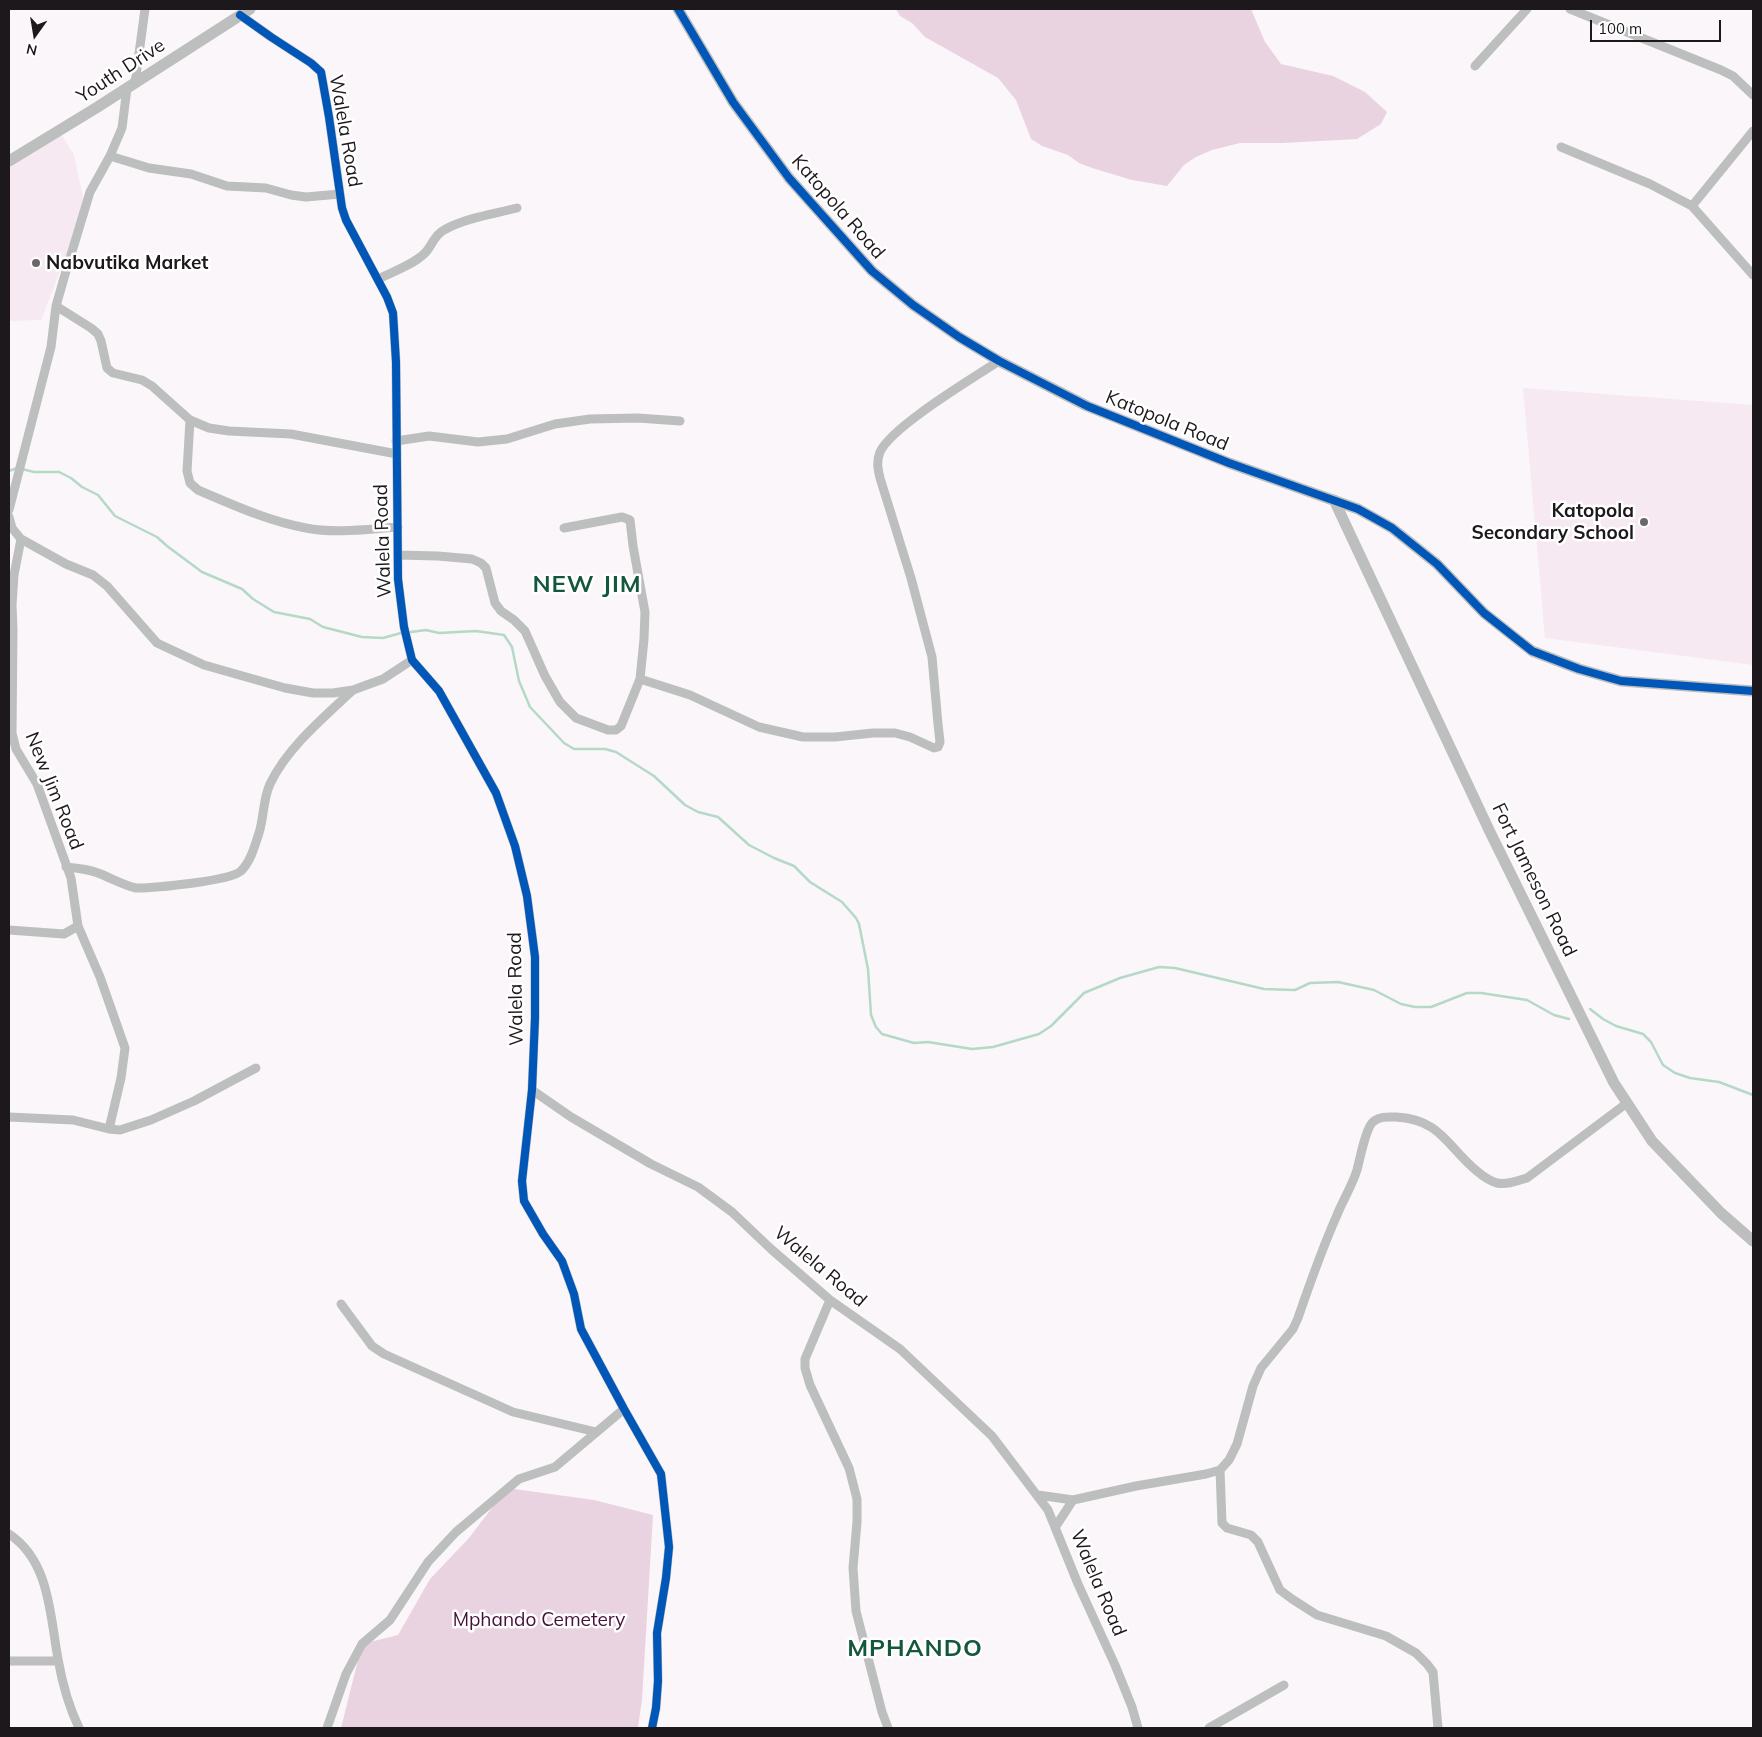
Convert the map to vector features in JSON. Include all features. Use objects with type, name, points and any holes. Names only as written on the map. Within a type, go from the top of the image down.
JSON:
[{"type":"street","points":[[9,510],[51,347],[56,306],[90,192],[110,156],[122,128],[145,9]]},
{"type":"street","name":"Katopola Road","points":[[678,9],[733,102],[789,178],[872,271],[913,305],[959,337],[999,361],[1087,406],[1229,463],[1358,509],[1392,528],[1436,564],[1484,613],[1532,651],[1578,669],[1621,681],[1753,691]]},
{"type":"street","points":[[1475,66],[1527,9]]},
{"type":"street","points":[[1570,9],[1721,70],[1733,76],[1753,95]]},
{"type":"street","name":"Youth Drive","points":[[9,161],[39,144],[246,11]]},
{"type":"street","name":"Walela Road","points":[[246,11],[271,38],[311,63],[321,72],[342,208],[346,220],[387,297],[392,313],[396,362],[398,579],[404,626],[412,660],[439,691],[476,757],[496,794],[515,846],[527,896],[535,957],[532,1090],[651,1164],[698,1187],[732,1212],[830,1300],[900,1349],[992,1436],[1048,1510],[1078,1584],[1116,1664],[1138,1728]]},
{"type":"street","points":[[1692,206],[1753,131]]},
{"type":"street","points":[[1561,147],[1650,184],[1692,206],[1753,275]]},
{"type":"street","points":[[110,156],[149,168],[191,174],[227,186],[266,188],[306,197],[340,194]]},
{"type":"street","points":[[378,279],[426,252],[437,235],[443,230],[470,220],[517,208]]},
{"type":"street","points":[[56,306],[98,334],[107,368],[113,373],[142,380],[152,386],[190,420],[209,428],[229,432],[291,434],[397,454]]},
{"type":"street","points":[[640,679],[690,695],[759,728],[803,737],[895,733],[910,737],[934,748],[938,747],[940,742],[932,657],[912,578],[880,478],[877,462],[881,450],[894,434],[999,361]]},
{"type":"street","points":[[396,441],[430,436],[478,442],[507,439],[556,424],[590,419],[638,418],[680,421]]},
{"type":"street","points":[[190,420],[187,471],[190,484],[198,490],[254,514],[307,528],[343,530],[398,528]]},
{"type":"street","name":"Fort Jameson Road","points":[[1334,500],[1490,832],[1614,1083],[1652,1141],[1721,1214],[1753,1241]]},
{"type":"street","points":[[9,517],[12,528],[21,539],[66,564],[93,575],[107,586],[157,643],[204,665],[285,688],[313,693],[333,693],[353,690],[383,679],[412,660]]},
{"type":"street","points":[[398,555],[464,558],[481,563],[486,568],[495,603],[501,611],[525,631],[545,676],[560,702],[576,718],[608,730],[616,730],[620,726],[640,679],[645,612],[630,520],[622,517],[564,528]]},
{"type":"street","name":"New Jim Road","points":[[21,539],[14,575],[12,605],[12,733],[16,749],[37,784],[71,878],[78,926],[103,985],[125,1048],[125,1060],[109,1129]]},
{"type":"street","points":[[66,867],[98,873],[126,886],[136,888],[208,880],[231,876],[241,871],[250,857],[260,830],[269,786],[277,772],[313,728],[353,690]]},
{"type":"street","points":[[9,930],[64,934],[78,926]]},
{"type":"street","points":[[9,1117],[73,1120],[120,1130],[194,1101],[256,1068]]},
{"type":"street","points":[[532,1090],[522,1181],[524,1201],[543,1234],[562,1261],[574,1294],[581,1329],[661,1474],[669,1547],[657,1633],[658,1681],[652,1728]]},
{"type":"street","points":[[1038,1495],[1073,1500],[1136,1486],[1206,1474],[1220,1470],[1229,1460],[1237,1444],[1253,1386],[1261,1368],[1293,1329],[1298,1318],[1340,1206],[1355,1178],[1365,1145],[1367,1129],[1373,1121],[1383,1117],[1401,1117],[1422,1122],[1434,1129],[1452,1145],[1465,1162],[1487,1179],[1498,1183],[1509,1183],[1527,1178],[1627,1103]]},
{"type":"street","points":[[830,1300],[805,1359],[805,1368],[810,1385],[849,1468],[857,1499],[853,1568],[856,1611],[882,1712],[888,1728]]},
{"type":"street","points":[[342,1304],[372,1346],[384,1354],[513,1412],[596,1432]]},
{"type":"street","points":[[327,1728],[346,1674],[362,1644],[390,1620],[428,1562],[456,1532],[519,1479],[555,1467],[624,1409]]},
{"type":"street","points":[[1220,1470],[1222,1523],[1227,1528],[1251,1535],[1258,1542],[1280,1590],[1317,1615],[1386,1636],[1416,1653],[1427,1664],[1433,1672],[1438,1728]]},
{"type":"street","points":[[1056,1526],[1073,1500]]},
{"type":"street","points":[[9,1534],[30,1556],[46,1585],[58,1660],[73,1716],[79,1728]]},
{"type":"street","points":[[9,1660],[58,1660]]},
{"type":"street","points":[[1209,1728],[1284,1685]]},
{"type":"shaded area","name":"Nabvutika Market","points":[[59,131],[74,155],[85,206],[41,320],[9,321],[9,162]]},
{"type":"shaded area","name":"Katopola Secondary School","points":[[1523,388],[1753,405],[1753,665],[1545,638]]},
{"type":"green space","points":[[896,9],[1251,9],[1265,42],[1281,64],[1333,76],[1365,92],[1387,112],[1381,124],[1357,139],[1240,143],[1212,150],[1196,157],[1184,165],[1167,186],[1132,180],[1079,163],[1068,155],[1042,146],[1031,139],[1016,100],[998,78],[925,37],[912,23],[900,16]]},
{"type":"green space","name":"Mphando Cemetery","points":[[507,1488],[594,1500],[653,1515],[642,1699],[638,1728],[341,1728],[362,1644],[398,1635],[430,1579],[469,1538]]},
{"type":"waterway","points":[[9,471],[17,468]]},
{"type":"waterway","points":[[22,469],[34,472],[59,472],[71,478],[82,487],[98,495],[115,516],[157,537],[202,572],[242,589],[253,599],[274,612],[310,619],[323,627],[362,637],[383,638],[401,633]]},
{"type":"waterway","points":[[411,632],[426,630],[439,633],[476,631],[504,635],[512,647],[519,681],[530,707],[564,743],[574,749],[605,749],[616,752],[654,776],[685,805],[698,812],[718,817],[749,845],[794,866],[810,882],[842,902],[859,924],[868,969],[871,1015],[876,1027],[882,1034],[914,1043],[928,1042],[972,1049],[993,1047],[1039,1034],[1051,1026],[1084,993],[1120,978],[1159,967],[1175,968],[1264,989],[1295,990],[1310,983],[1338,982],[1374,990],[1401,1004],[1415,1007],[1431,1007],[1467,993],[1481,993],[1527,1000],[1554,1015],[1569,1019]]},
{"type":"waterway","points":[[1590,1009],[1616,1026],[1643,1034],[1651,1042],[1663,1065],[1675,1073],[1690,1078],[1719,1082],[1753,1095]]},
{"type":"cycle path","points":[[678,9],[733,102],[789,178],[872,271],[913,305],[959,337],[999,361],[1087,406],[1229,463],[1358,509],[1392,528],[1437,564],[1484,613],[1532,651],[1579,669],[1621,681],[1753,691]]},
{"type":"cycle path","points":[[240,15],[311,63],[321,72],[342,208],[346,220],[387,297],[393,313],[396,362],[398,579],[404,627],[412,660],[439,691],[496,793],[515,846],[527,896],[535,957],[535,1018],[532,1090],[522,1181],[524,1201],[543,1234],[562,1261],[574,1294],[581,1329],[661,1474],[669,1547],[657,1633],[658,1681],[652,1728]]},
{"type":"place","name":"Nabvutika Market","points":[[36,263]]},
{"type":"place","name":"Katopola Secondary School","points":[[1644,522]]},
{"type":"district","name":"NEW JIM","points":[[587,585]]},
{"type":"district","name":"MPHANDO","points":[[915,1649]]}]
